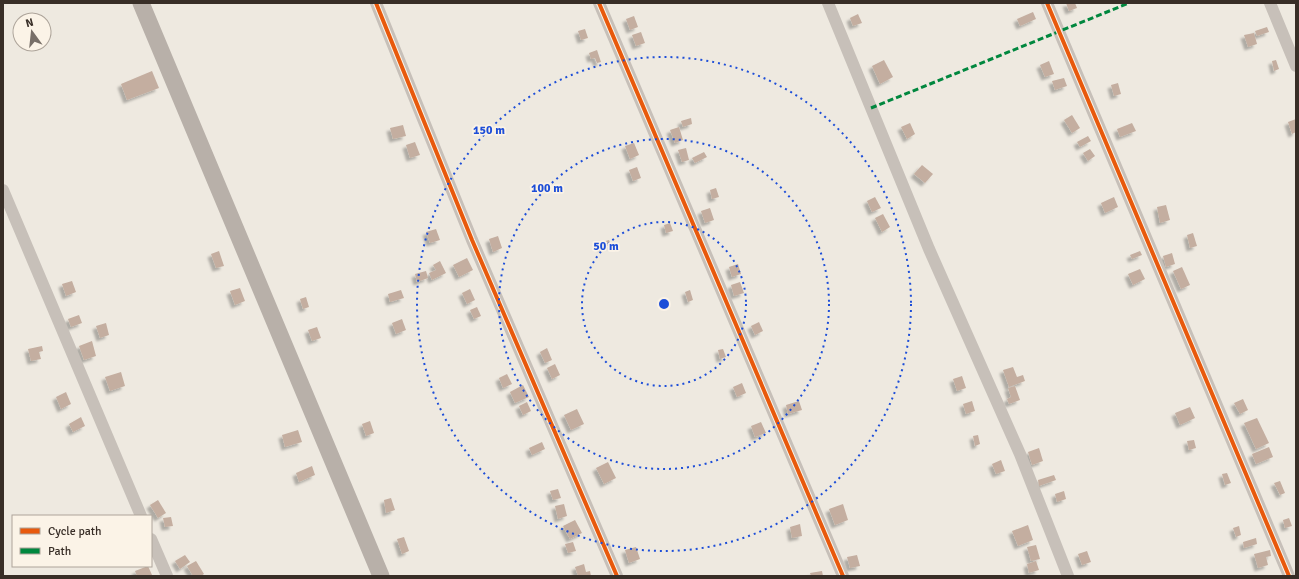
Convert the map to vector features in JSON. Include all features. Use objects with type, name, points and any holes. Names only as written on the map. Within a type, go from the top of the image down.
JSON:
[{"type":"street","points":[[141,3],[381,576]]},
{"type":"street","points":[[376,3],[472,240],[617,576]]},
{"type":"street","points":[[599,3],[844,576]]},
{"type":"street","points":[[828,3],[929,249],[1020,454],[1068,576]]},
{"type":"street","points":[[1047,3],[1289,576]]},
{"type":"street","points":[[1270,3],[1296,66]]},
{"type":"street","points":[[3,190],[141,515]]},
{"type":"street","points":[[152,541],[167,576]]},
{"type":"building","points":[[1066,3],[1075,3],[1077,8],[1069,11]]},
{"type":"building","points":[[1033,12],[1036,19],[1020,26],[1017,19]]},
{"type":"building","points":[[858,14],[862,23],[853,26],[850,18]]},
{"type":"building","points":[[634,16],[638,27],[630,30],[626,19]]},
{"type":"building","points":[[1267,27],[1269,32],[1257,36],[1255,31]]},
{"type":"building","points":[[585,29],[588,38],[581,40],[578,31]]},
{"type":"building","points":[[641,32],[645,43],[636,46],[632,35]]},
{"type":"building","points":[[1254,33],[1257,44],[1248,47],[1244,35]]},
{"type":"building","points":[[597,50],[601,62],[597,63],[595,58],[591,59],[589,53]]},
{"type":"building","points":[[884,60],[893,77],[880,84],[872,66]]},
{"type":"building","points":[[1276,60],[1279,69],[1274,71],[1272,61]]},
{"type":"building","points":[[1049,61],[1054,74],[1045,77],[1040,65]]},
{"type":"building","points":[[152,71],[159,88],[127,100],[121,84]]},
{"type":"building","points":[[1064,78],[1067,86],[1055,90],[1052,81]]},
{"type":"building","points":[[1118,83],[1121,94],[1114,96],[1111,85]]},
{"type":"building","points":[[1072,115],[1080,128],[1072,133],[1064,120]]},
{"type":"building","points":[[691,118],[692,124],[683,127],[681,121]]},
{"type":"building","points":[[1296,119],[1296,132],[1292,134],[1288,122]]},
{"type":"building","points":[[910,123],[915,134],[907,139],[901,127]]},
{"type":"building","points":[[1132,123],[1136,131],[1120,137],[1117,129]]},
{"type":"building","points":[[403,125],[406,136],[393,139],[390,128]]},
{"type":"building","points":[[679,127],[683,140],[675,143],[670,130]]},
{"type":"building","points":[[1088,136],[1091,141],[1080,147],[1077,142]]},
{"type":"building","points":[[415,142],[420,155],[410,158],[406,145]]},
{"type":"building","points":[[634,143],[639,155],[630,159],[625,146]]},
{"type":"building","points":[[686,148],[689,160],[682,162],[678,150]]},
{"type":"building","points":[[1090,149],[1095,156],[1088,161],[1083,153]]},
{"type":"building","points":[[704,152],[707,157],[695,163],[692,158]]},
{"type":"building","points":[[922,165],[933,174],[925,183],[914,174]]},
{"type":"building","points":[[637,167],[641,178],[633,181],[629,170]]},
{"type":"building","points":[[716,188],[719,197],[712,199],[710,190]]},
{"type":"building","points":[[875,197],[881,208],[872,212],[867,201]]},
{"type":"building","points":[[1114,197],[1118,207],[1105,213],[1101,203]]},
{"type":"building","points":[[1166,205],[1170,220],[1160,223],[1157,207]]},
{"type":"building","points":[[710,208],[714,220],[705,223],[701,211]]},
{"type":"building","points":[[883,214],[890,227],[882,232],[875,218]]},
{"type":"building","points":[[670,223],[673,231],[666,233],[664,225]]},
{"type":"building","points":[[436,229],[440,240],[430,243],[426,232]]},
{"type":"building","points":[[1193,233],[1197,246],[1190,248],[1187,235]]},
{"type":"building","points":[[498,236],[502,248],[493,252],[489,239]]},
{"type":"building","points":[[609,240],[611,245],[601,248],[599,243]]},
{"type":"building","points":[[219,251],[224,266],[216,268],[211,254]]},
{"type":"building","points":[[1140,251],[1142,255],[1132,259],[1130,255]]},
{"type":"building","points":[[1172,253],[1175,264],[1166,267],[1163,256]]},
{"type":"building","points":[[467,258],[473,270],[459,277],[453,265]]},
{"type":"building","points":[[440,261],[446,273],[432,280],[429,273],[436,270],[433,265]]},
{"type":"building","points":[[738,264],[741,274],[732,277],[729,267]]},
{"type":"building","points":[[1182,267],[1190,285],[1181,289],[1173,271]]},
{"type":"building","points":[[1140,269],[1145,279],[1133,285],[1128,274]]},
{"type":"building","points":[[426,271],[428,278],[417,282],[415,274]]},
{"type":"building","points":[[72,281],[76,292],[66,296],[62,284]]},
{"type":"building","points":[[740,282],[744,293],[734,296],[731,285]]},
{"type":"building","points":[[240,288],[245,301],[235,305],[230,291]]},
{"type":"building","points":[[470,289],[475,300],[467,304],[462,293]]},
{"type":"building","points":[[401,290],[404,298],[390,302],[388,294]]},
{"type":"building","points":[[690,290],[693,300],[688,302],[685,292]]},
{"type":"building","points":[[306,297],[309,307],[303,309],[300,299]]},
{"type":"building","points":[[477,307],[481,316],[474,319],[470,310]]},
{"type":"building","points":[[79,315],[82,323],[71,327],[68,319]]},
{"type":"building","points":[[402,319],[406,330],[396,334],[392,323]]},
{"type":"building","points":[[759,322],[763,331],[755,335],[751,326]]},
{"type":"building","points":[[106,323],[109,335],[100,338],[96,326]]},
{"type":"building","points":[[317,327],[321,338],[312,341],[308,330]]},
{"type":"building","points":[[92,341],[96,356],[84,360],[79,346]]},
{"type":"building","points":[[42,346],[43,351],[39,352],[41,359],[31,361],[28,349]]},
{"type":"building","points":[[547,348],[552,360],[545,363],[540,352]]},
{"type":"building","points":[[723,349],[726,357],[720,359],[718,350]]},
{"type":"building","points":[[555,364],[560,375],[552,379],[547,368]]},
{"type":"building","points":[[1013,367],[1017,377],[1023,375],[1025,381],[1009,387],[1003,370]]},
{"type":"building","points":[[121,372],[125,386],[110,391],[105,377]]},
{"type":"building","points":[[507,374],[512,384],[503,388],[499,378]]},
{"type":"building","points":[[962,376],[966,388],[957,391],[953,379]]},
{"type":"building","points":[[742,383],[746,393],[737,397],[733,387]]},
{"type":"building","points":[[523,385],[529,397],[515,403],[510,392]]},
{"type":"building","points":[[1015,386],[1020,400],[1009,404],[1007,399],[1011,397],[1008,388]]},
{"type":"building","points":[[66,392],[71,404],[61,409],[56,397]]},
{"type":"building","points":[[1243,399],[1248,410],[1240,414],[1234,403]]},
{"type":"building","points":[[799,401],[802,410],[788,414],[786,405]]},
{"type":"building","points":[[972,401],[975,411],[966,414],[963,404]]},
{"type":"building","points":[[527,402],[531,411],[523,415],[519,406]]},
{"type":"building","points":[[1190,407],[1195,418],[1180,425],[1175,413]]},
{"type":"building","points":[[577,409],[584,424],[571,430],[564,415]]},
{"type":"building","points":[[81,417],[85,426],[73,432],[69,424]]},
{"type":"building","points":[[1257,418],[1269,443],[1256,449],[1244,423]]},
{"type":"building","points":[[370,421],[374,433],[366,436],[362,424]]},
{"type":"building","points":[[761,422],[766,433],[755,437],[751,426]]},
{"type":"building","points":[[298,430],[302,442],[285,447],[282,435]]},
{"type":"building","points":[[978,435],[980,444],[975,446],[973,436]]},
{"type":"building","points":[[1194,440],[1196,448],[1189,450],[1187,441]]},
{"type":"building","points":[[542,442],[545,449],[532,455],[529,448]]},
{"type":"building","points":[[1269,447],[1273,457],[1256,464],[1252,454]]},
{"type":"building","points":[[1039,448],[1043,461],[1032,465],[1028,452]]},
{"type":"building","points":[[1001,460],[1005,471],[996,474],[992,464]]},
{"type":"building","points":[[608,462],[616,478],[604,484],[596,468]]},
{"type":"building","points":[[312,466],[315,475],[299,482],[296,473]]},
{"type":"building","points":[[1227,473],[1231,483],[1225,485],[1222,474]]},
{"type":"building","points":[[1054,475],[1056,480],[1039,486],[1038,480]]},
{"type":"building","points":[[1280,481],[1285,493],[1280,495],[1274,483]]},
{"type":"building","points":[[558,489],[561,498],[553,500],[550,491]]},
{"type":"building","points":[[1064,491],[1066,499],[1057,502],[1055,494]]},
{"type":"building","points":[[391,498],[395,510],[386,513],[384,500]]},
{"type":"building","points":[[158,500],[166,513],[158,518],[150,505]]},
{"type":"building","points":[[564,504],[567,516],[558,519],[555,506]]},
{"type":"building","points":[[843,504],[848,520],[835,525],[829,509]]},
{"type":"building","points":[[171,517],[173,526],[165,527],[163,518]]},
{"type":"building","points":[[1289,518],[1292,526],[1285,528],[1283,520]]},
{"type":"building","points":[[575,520],[582,533],[570,539],[563,526]]},
{"type":"building","points":[[800,524],[802,536],[792,538],[790,527]]},
{"type":"building","points":[[1028,525],[1033,540],[1018,546],[1012,531]]},
{"type":"building","points":[[1239,526],[1241,535],[1236,537],[1233,528]]},
{"type":"building","points":[[404,537],[409,551],[402,554],[397,539]]},
{"type":"building","points":[[1256,538],[1257,544],[1244,548],[1243,542]]},
{"type":"building","points":[[573,542],[576,551],[568,553],[565,544]]},
{"type":"building","points":[[1036,545],[1040,559],[1031,561],[1027,547]]},
{"type":"building","points":[[636,547],[640,559],[629,563],[625,550]]},
{"type":"building","points":[[1270,550],[1271,556],[1266,557],[1268,565],[1258,568],[1254,554]]},
{"type":"building","points":[[1087,551],[1091,562],[1082,565],[1078,554]]},
{"type":"building","points":[[185,555],[190,562],[180,569],[175,561]]},
{"type":"building","points":[[857,555],[860,566],[850,568],[847,557]]},
{"type":"building","points":[[196,561],[204,574],[201,576],[193,576],[187,566]]},
{"type":"building","points":[[1036,561],[1039,570],[1029,573],[1027,564]]},
{"type":"building","points":[[584,564],[586,572],[590,571],[591,576],[578,576],[575,567]]},
{"type":"building","points":[[148,567],[152,575],[137,576],[135,571]]},
{"type":"building","points":[[822,571],[823,576],[811,576],[810,573]]},
{"type":"marked path","points":[[871,108],[1129,3]]},
{"type":"cycle path","points":[[376,3],[472,240],[617,576]]},
{"type":"cycle path","points":[[599,3],[843,576]]},
{"type":"cycle path","points":[[1047,3],[1289,576]]}]
